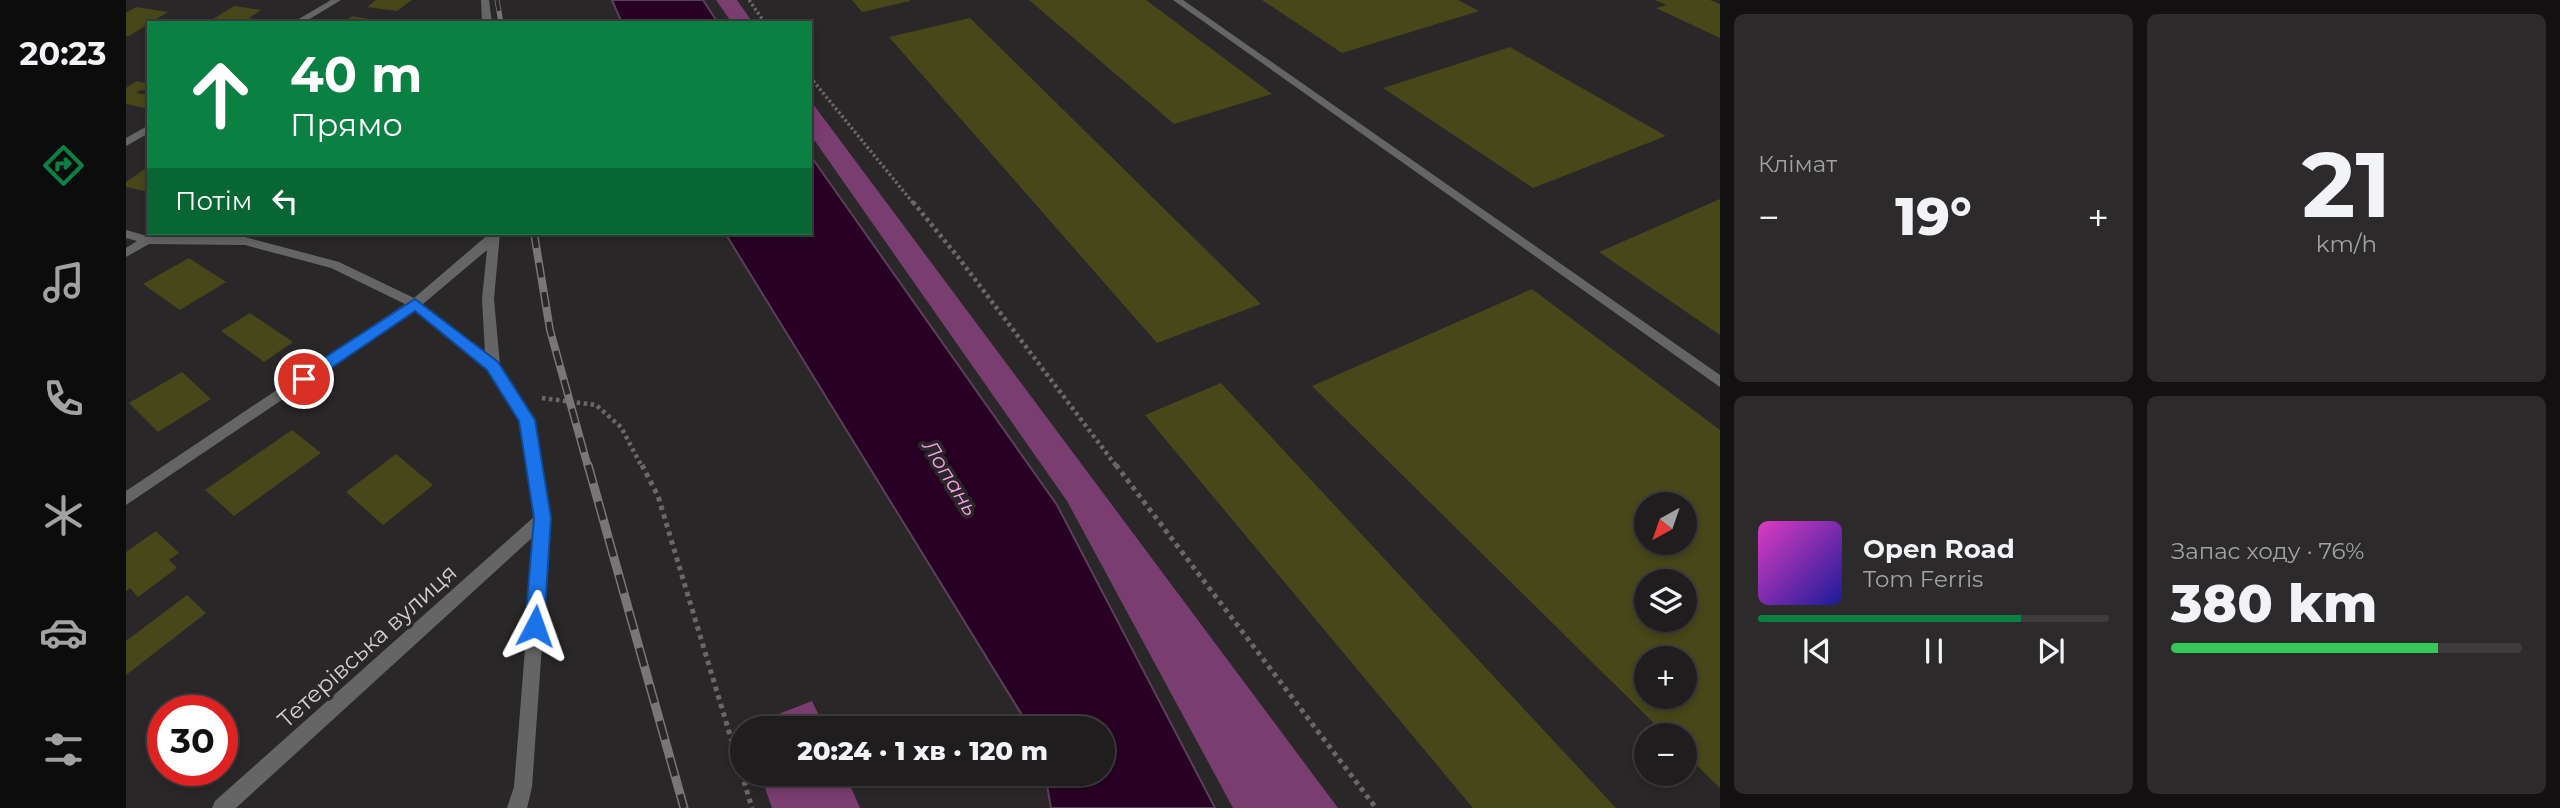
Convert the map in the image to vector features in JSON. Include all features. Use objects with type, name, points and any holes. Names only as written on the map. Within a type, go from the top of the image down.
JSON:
[{"type":"street","points":[[300,21],[337,0]]},
{"type":"street","points":[[485,0],[487,21]]},
{"type":"street","points":[[1178,0],[1720,382]]},
{"type":"street","points":[[126,143],[147,129]]},
{"type":"street","points":[[126,234],[147,240],[245,241],[335,265],[415,304],[493,366],[527,420],[542,518],[523,787],[517,808]]},
{"type":"street","points":[[126,499],[415,304],[495,235]]},
{"type":"street","points":[[493,366],[488,299],[495,235]]},
{"type":"street","points":[[126,253],[147,240]]},
{"type":"street","name":"Тетерівська вулиця","points":[[222,808],[542,518]]},
{"type":"path","points":[[749,0],[764,21]]},
{"type":"path","points":[[812,79],[958,257],[1376,808]]},
{"type":"path","points":[[507,388],[549,400],[596,405],[621,426],[658,496],[752,808]]},
{"type":"shaded area","points":[[716,0],[737,0],[752,21],[731,21]]},
{"type":"shaded area","points":[[812,103],[1338,808],[1233,808],[1067,501],[812,137]]},
{"type":"shaded area","points":[[812,701],[819,716],[773,716]]},
{"type":"shaded area","points":[[764,786],[850,786],[860,808],[772,808]]},
{"type":"water","points":[[612,0],[703,0],[717,21],[621,21]]},
{"type":"water","name":"Лопань","points":[[812,158],[1057,505],[1215,808],[1051,808],[1047,786],[1115,786],[1115,716],[1023,716],[726,235],[812,235]]},
{"type":"building","points":[[376,0],[412,0],[397,11],[367,7]]},
{"type":"building","points":[[852,0],[910,0],[910,1],[862,12]]},
{"type":"building","points":[[1029,0],[1146,0],[1272,94],[1174,124]]},
{"type":"building","points":[[1262,0],[1458,0],[1479,11],[1342,53]]},
{"type":"building","points":[[1654,0],[1710,0],[1720,4],[1720,38],[1656,8],[1667,5]]},
{"type":"building","points":[[234,6],[261,10],[249,18],[262,21],[213,19]]},
{"type":"building","points":[[136,7],[168,12],[153,21],[147,21],[147,25],[129,36],[126,36],[126,13]]},
{"type":"building","points":[[352,16],[375,20],[374,21],[346,21]]},
{"type":"building","points":[[970,18],[1261,304],[1157,343],[889,37]]},
{"type":"building","points":[[1510,47],[1666,136],[1533,188],[1383,88]]},
{"type":"building","points":[[137,81],[147,84],[147,91],[140,90],[136,93],[147,95],[147,109],[126,104],[126,88]]},
{"type":"building","points":[[147,167],[147,192],[126,187],[126,182]]},
{"type":"building","points":[[1720,199],[1720,335],[1599,252]]},
{"type":"building","points":[[189,258],[226,282],[180,310],[143,284]]},
{"type":"building","points":[[1532,289],[1720,430],[1720,788],[1697,766],[1697,723],[1654,723],[1640,709],[1697,709],[1697,646],[1634,646],[1634,703],[1312,386]]},
{"type":"building","points":[[250,313],[293,342],[264,362],[221,331]]},
{"type":"building","points":[[182,372],[211,399],[158,432],[129,403]]},
{"type":"building","points":[[1221,383],[1616,808],[1473,808],[1145,415]]},
{"type":"building","points":[[292,430],[321,453],[234,516],[205,490]]},
{"type":"building","points":[[396,454],[433,485],[383,525],[346,492]]},
{"type":"building","points":[[156,531],[179,553],[169,560],[177,568],[138,597],[130,588],[126,591],[126,552]]},
{"type":"building","points":[[187,595],[206,613],[126,675],[126,641]]},
{"type":"railway","points":[[497,0],[501,21]]},
{"type":"railway","points":[[534,235],[550,330],[588,467]]},
{"type":"railway","points":[[588,465],[684,808]]},
{"type":"route","points":[[304,379],[415,304],[493,366],[527,420],[542,518],[535,626]]}]
